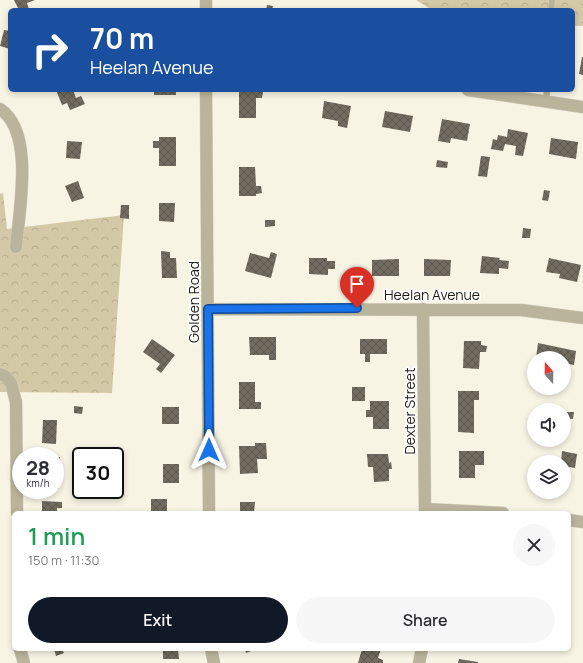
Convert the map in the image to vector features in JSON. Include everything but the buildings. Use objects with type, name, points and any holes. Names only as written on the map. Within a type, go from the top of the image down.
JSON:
[{"type":"street","name":"Golden Road","points":[[206,92],[209,511]]},
{"type":"street","points":[[494,92],[547,96],[583,107]]},
{"type":"street","points":[[0,109],[13,122],[22,155],[22,176],[16,247]]},
{"type":"street","name":"Heelan Avenue","points":[[208,309],[521,310],[583,318]]},
{"type":"street","name":"Dexter Street","points":[[423,309],[425,511]]},
{"type":"street","points":[[0,374],[11,383],[15,394],[18,463],[17,511]]},
{"type":"street","points":[[571,520],[583,522]]},
{"type":"street","points":[[21,651],[24,663]]},
{"type":"street","points":[[211,651],[214,663]]},
{"type":"street","points":[[419,663],[422,651]]},
{"type":"green space","points":[[416,0],[583,0],[583,26],[575,26],[575,8],[429,8]]},
{"type":"green space","points":[[3,193],[7,229],[124,215],[112,393],[0,392],[0,194]]},
{"type":"route","points":[[209,450],[208,309],[357,308]]}]
